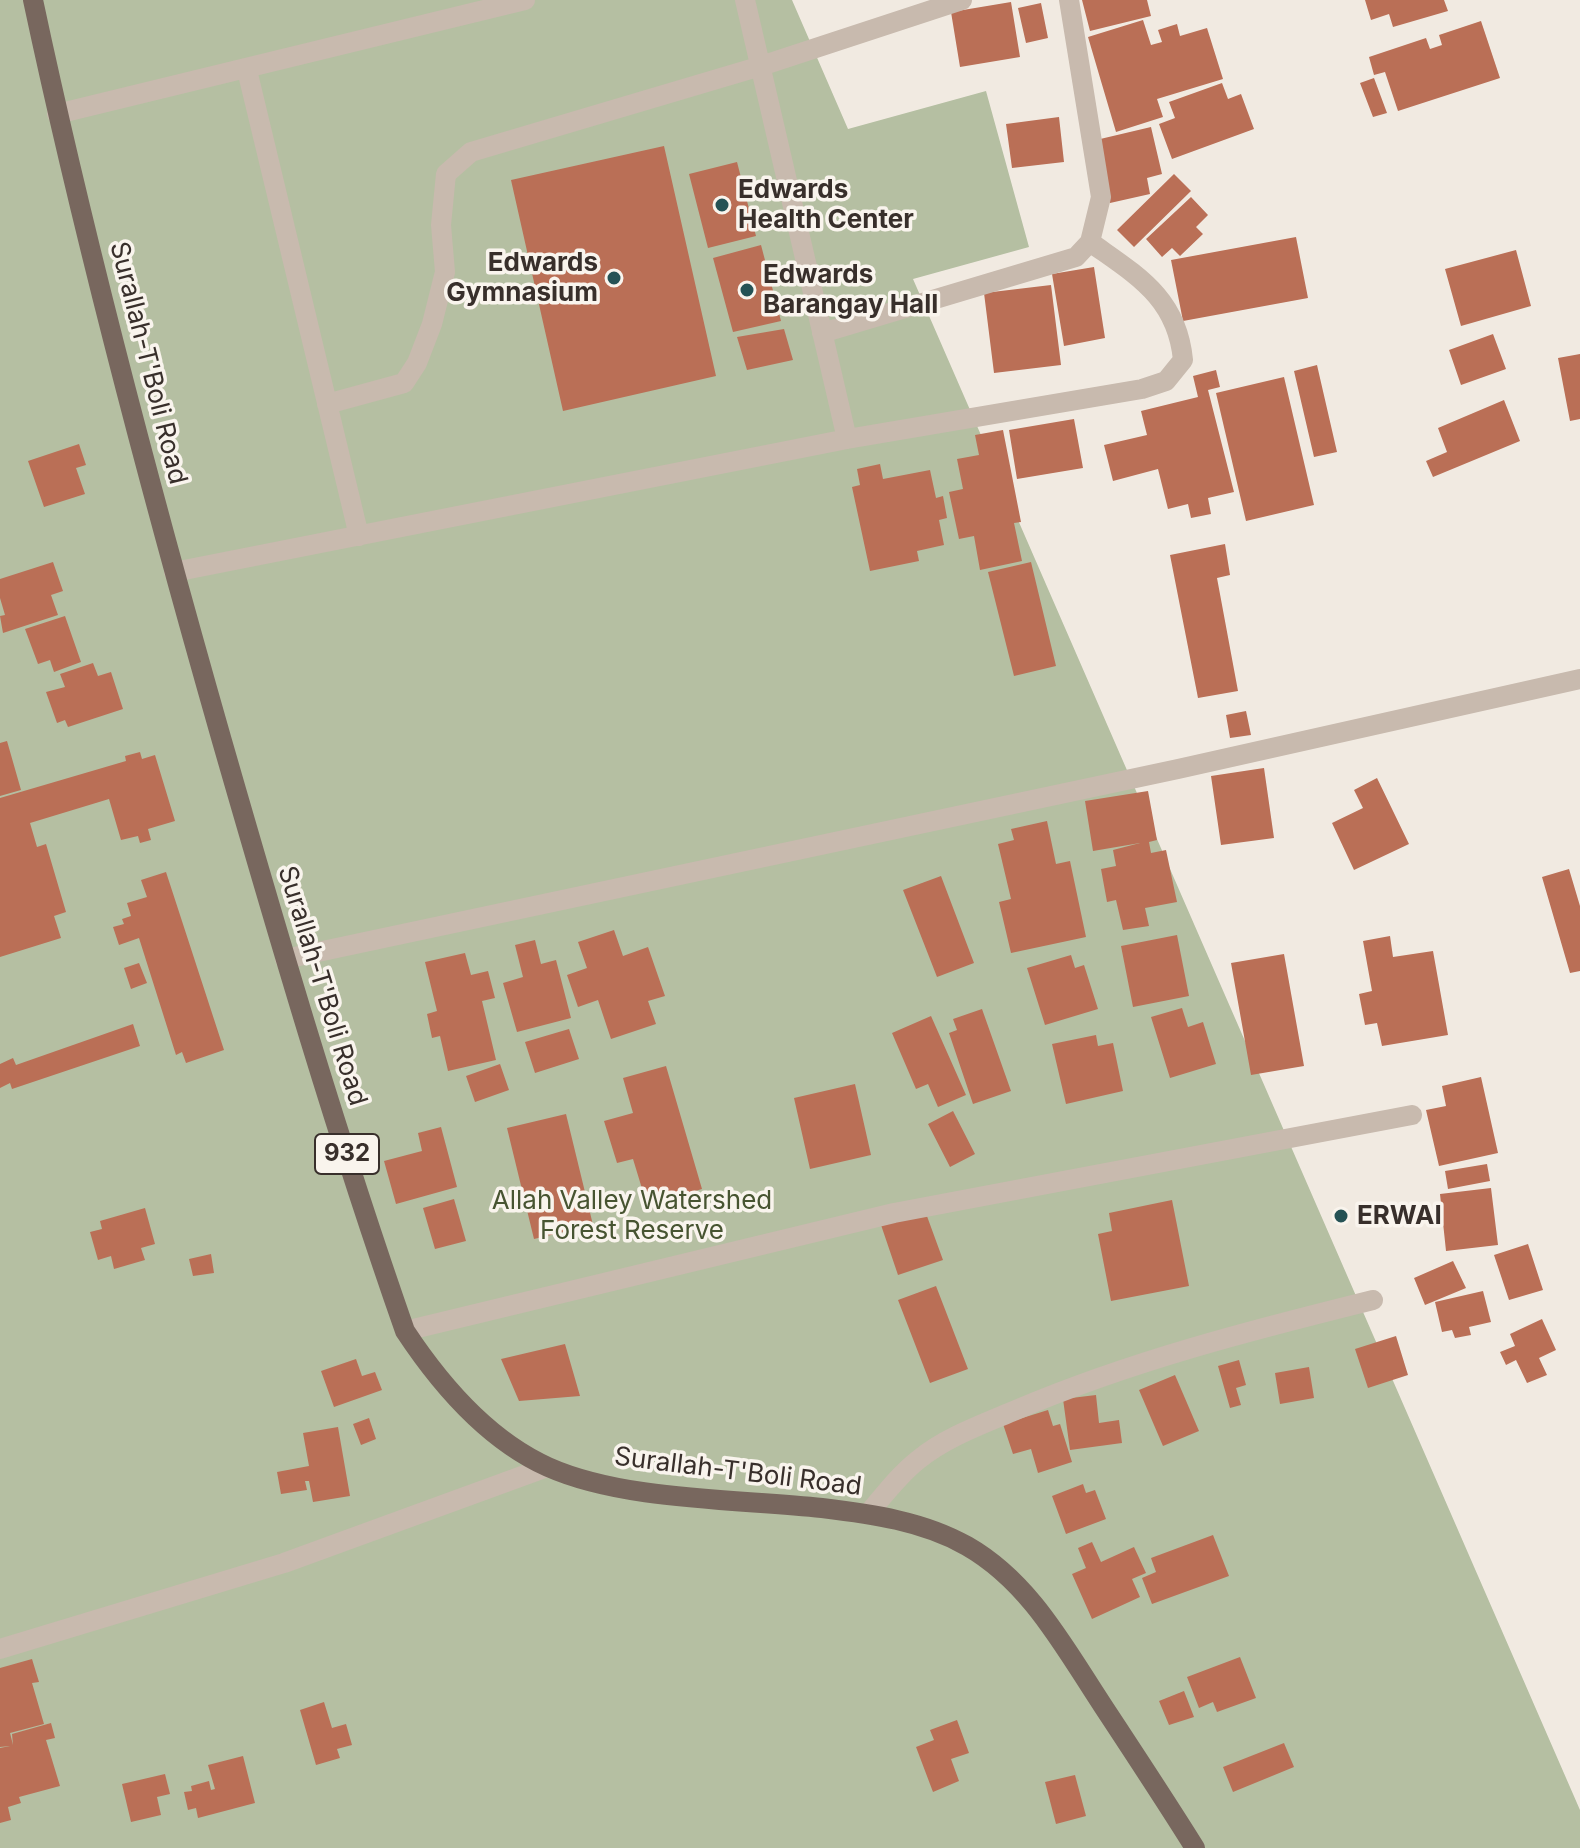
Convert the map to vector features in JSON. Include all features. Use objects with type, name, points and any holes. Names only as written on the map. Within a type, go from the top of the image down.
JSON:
[{"type":"main road","name":"Surallah-T'Boli Road","points":[[33,0],[57,114],[174,572],[285,959],[405,1331],[430,1370],[476,1420],[547,1467],[677,1497],[868,1514],[933,1530],[968,1547],[1001,1570],[1037,1606],[1195,1848]]},
{"type":"street","points":[[57,114],[525,0]]},
{"type":"street","points":[[745,0],[847,439]]},
{"type":"street","points":[[327,404],[404,383],[417,363],[445,272],[441,225],[446,174],[471,152],[761,66],[962,0]]},
{"type":"street","points":[[822,333],[1076,257],[1090,242],[1101,197],[1069,0]]},
{"type":"street","points":[[247,70],[359,536]]},
{"type":"street","points":[[174,572],[847,439],[1126,391],[1166,381],[1183,360],[1181,342],[1165,307],[1151,286],[1090,242]]},
{"type":"street","points":[[285,959],[1163,773],[1580,679]]},
{"type":"street","points":[[405,1331],[894,1213],[1412,1115]]},
{"type":"street","points":[[868,1514],[918,1459],[967,1431],[1020,1408],[1132,1366],[1251,1330],[1373,1300]]},
{"type":"street","points":[[0,1649],[284,1563],[547,1467]]},
{"type":"green space","name":"Allah Valley Watershed Forest Reserve","points":[[0,0],[792,0],[848,129],[986,91],[1029,247],[913,279],[1580,1810],[1580,1848],[0,1848]]},
{"type":"building","points":[[1082,0],[1147,0],[1151,16],[1090,31]]},
{"type":"building","points":[[1365,0],[1444,0],[1448,11],[1393,27],[1389,14],[1371,20]]},
{"type":"building","points":[[1011,2],[1020,57],[960,67],[951,12]]},
{"type":"building","points":[[1041,3],[1048,38],[1026,43],[1018,8]]},
{"type":"building","points":[[1143,20],[1151,45],[1162,42],[1158,30],[1177,24],[1180,36],[1207,28],[1223,79],[1157,99],[1163,117],[1116,132],[1088,37]]},
{"type":"building","points":[[1481,21],[1500,78],[1398,111],[1385,72],[1374,75],[1369,57],[1426,38],[1430,49],[1442,45],[1439,35]]},
{"type":"building","points":[[1374,78],[1387,113],[1373,117],[1360,83]]},
{"type":"building","points":[[1222,83],[1228,99],[1241,94],[1254,129],[1172,159],[1159,124],[1175,118],[1169,102]]},
{"type":"building","points":[[1059,117],[1064,162],[1012,168],[1006,124]]},
{"type":"building","points":[[1151,127],[1162,174],[1147,178],[1150,194],[1110,203],[1096,140]]},
{"type":"building","name":"Edwards Gymnasium","points":[[664,146],[716,376],[563,411],[511,180]]},
{"type":"building","name":"Edwards Health Center","points":[[737,162],[756,236],[708,248],[689,174]]},
{"type":"building","points":[[1174,174],[1191,191],[1134,247],[1117,230]]},
{"type":"building","points":[[1191,197],[1208,215],[1196,227],[1203,234],[1180,256],[1172,248],[1162,257],[1146,239]]},
{"type":"building","points":[[1296,237],[1308,298],[1183,321],[1171,260]]},
{"type":"building","name":"Edwards Barangay Hall","points":[[761,245],[781,321],[733,332],[713,258]]},
{"type":"building","points":[[1516,250],[1531,306],[1461,326],[1445,269]]},
{"type":"building","points":[[1094,267],[1105,338],[1064,346],[1052,274]]},
{"type":"building","points":[[1051,285],[1061,365],[994,373],[984,293]]},
{"type":"building","points":[[784,329],[793,360],[747,370],[737,337]]},
{"type":"building","points":[[1493,334],[1506,369],[1461,385],[1449,350]]},
{"type":"building","points":[[1580,354],[1580,419],[1570,421],[1558,358]]},
{"type":"building","points":[[1317,365],[1337,452],[1314,457],[1294,371]]},
{"type":"building","points":[[1216,370],[1220,387],[1208,390],[1234,492],[1208,498],[1211,514],[1191,518],[1188,504],[1168,509],[1158,469],[1113,481],[1104,445],[1147,435],[1141,411],[1198,397],[1193,376]]},
{"type":"building","points":[[1284,377],[1314,505],[1246,521],[1216,393]]},
{"type":"building","points":[[1504,400],[1520,441],[1433,477],[1426,461],[1447,452],[1438,428]]},
{"type":"building","points":[[1074,419],[1083,468],[1017,479],[1009,430]]},
{"type":"building","points":[[1003,430],[1021,522],[1014,523],[1022,561],[980,570],[974,536],[959,539],[949,492],[963,489],[957,459],[979,455],[975,435]]},
{"type":"building","points":[[79,444],[86,465],[76,468],[85,494],[44,507],[28,461]]},
{"type":"building","points":[[880,464],[883,479],[930,470],[936,498],[943,496],[947,518],[939,520],[944,545],[917,551],[919,561],[870,571],[852,487],[860,485],[857,469]]},
{"type":"building","points":[[1225,544],[1230,575],[1217,578],[1238,691],[1198,698],[1170,555]]},
{"type":"building","points":[[53,562],[63,591],[51,595],[58,615],[3,633],[0,616],[5,615],[0,598],[0,579]]},
{"type":"building","points":[[1031,562],[1056,666],[1014,676],[988,572]]},
{"type":"building","points":[[65,616],[81,662],[54,672],[50,660],[38,664],[25,629]]},
{"type":"building","points":[[93,663],[98,676],[111,672],[123,709],[68,727],[65,720],[57,723],[46,692],[65,687],[60,674]]},
{"type":"building","points":[[1246,711],[1251,735],[1230,738],[1226,715]]},
{"type":"building","points":[[7,741],[21,790],[0,796],[0,743]]},
{"type":"building","points":[[140,752],[142,759],[155,755],[175,821],[148,829],[151,840],[140,843],[138,836],[121,840],[109,799],[30,823],[37,847],[46,844],[66,912],[54,916],[61,938],[0,957],[0,798],[126,761],[125,756]]},
{"type":"building","points":[[1264,768],[1274,838],[1221,845],[1211,776]]},
{"type":"building","points":[[1377,778],[1409,844],[1354,870],[1332,823],[1363,808],[1354,790]]},
{"type":"building","points":[[1148,791],[1157,840],[1149,842],[1151,853],[1166,850],[1177,902],[1145,908],[1149,926],[1123,930],[1116,900],[1107,902],[1101,869],[1116,866],[1113,850],[1140,843],[1093,851],[1085,801]]},
{"type":"building","points":[[1047,821],[1056,864],[1070,861],[1086,937],[1011,953],[999,902],[1011,899],[998,844],[1014,840],[1011,829]]},
{"type":"building","points":[[1569,869],[1580,906],[1580,971],[1570,973],[1542,877]]},
{"type":"building","points":[[166,872],[224,1050],[186,1063],[182,1052],[176,1055],[139,938],[119,945],[113,927],[124,924],[122,919],[131,916],[127,903],[147,897],[141,880]]},
{"type":"building","points":[[941,876],[974,963],[937,977],[903,890]]},
{"type":"building","points":[[614,930],[623,956],[648,947],[665,996],[648,1001],[656,1024],[611,1039],[598,1000],[578,1007],[567,975],[587,968],[578,942]]},
{"type":"building","points":[[1177,935],[1189,996],[1133,1007],[1121,946]]},
{"type":"building","points":[[1390,936],[1393,957],[1433,951],[1448,1035],[1382,1046],[1377,1023],[1365,1025],[1359,994],[1372,991],[1363,941]]},
{"type":"building","points":[[535,940],[541,964],[556,960],[571,1018],[517,1032],[503,983],[523,977],[515,945]]},
{"type":"building","points":[[465,953],[471,975],[488,971],[495,998],[482,1001],[496,1060],[448,1071],[440,1036],[432,1038],[427,1014],[437,1011],[425,962]]},
{"type":"building","points":[[1284,954],[1304,1066],[1251,1075],[1231,963]]},
{"type":"building","points":[[1071,955],[1075,968],[1084,965],[1098,1009],[1045,1025],[1027,968]]},
{"type":"building","points":[[139,963],[147,983],[131,989],[124,968]]},
{"type":"building","points":[[1182,1008],[1188,1027],[1203,1022],[1216,1064],[1170,1078],[1151,1017]]},
{"type":"building","points":[[982,1009],[1011,1091],[973,1104],[949,1033],[957,1030],[953,1019]]},
{"type":"building","points":[[931,1016],[966,1095],[938,1107],[928,1084],[916,1089],[892,1033]]},
{"type":"building","points":[[133,1024],[140,1046],[12,1089],[10,1083],[0,1088],[0,1064],[13,1058],[16,1065]]},
{"type":"building","points":[[569,1029],[579,1059],[535,1073],[525,1042]]},
{"type":"building","points":[[1096,1035],[1098,1046],[1113,1043],[1123,1091],[1066,1104],[1052,1044]]},
{"type":"building","points":[[500,1064],[509,1090],[475,1102],[466,1076]]},
{"type":"building","points":[[666,1066],[702,1189],[647,1205],[633,1159],[617,1163],[604,1121],[633,1113],[623,1078]]},
{"type":"building","points":[[1481,1077],[1498,1153],[1439,1166],[1426,1110],[1446,1106],[1442,1086]]},
{"type":"building","points":[[855,1084],[871,1155],[810,1169],[794,1098]]},
{"type":"building","points":[[953,1111],[975,1154],[950,1167],[928,1124]]},
{"type":"building","points":[[566,1114],[593,1225],[534,1239],[507,1128]]},
{"type":"building","points":[[441,1127],[457,1187],[396,1204],[384,1161],[422,1151],[418,1133]]},
{"type":"building","points":[[1487,1164],[1490,1181],[1448,1189],[1445,1171]]},
{"type":"building","points":[[1491,1188],[1498,1245],[1446,1251],[1440,1194]]},
{"type":"building","points":[[454,1199],[466,1241],[435,1249],[423,1208]]},
{"type":"building","points":[[1172,1200],[1189,1286],[1111,1301],[1098,1234],[1112,1231],[1109,1213]]},
{"type":"building","points":[[145,1208],[155,1244],[141,1248],[145,1260],[114,1269],[111,1256],[98,1260],[90,1232],[102,1229],[100,1221]]},
{"type":"building","points":[[924,1208],[943,1260],[898,1275],[880,1222]]},
{"type":"building","points":[[1528,1244],[1543,1290],[1509,1300],[1494,1255]]},
{"type":"building","points":[[211,1254],[214,1273],[193,1276],[189,1259]]},
{"type":"building","points":[[1453,1261],[1466,1288],[1425,1305],[1414,1278]]},
{"type":"building","points":[[936,1286],[968,1369],[930,1383],[898,1300]]},
{"type":"building","points":[[1483,1291],[1491,1322],[1469,1327],[1471,1335],[1455,1338],[1452,1330],[1442,1332],[1435,1302]]},
{"type":"building","points":[[1542,1319],[1556,1350],[1539,1358],[1547,1375],[1527,1383],[1516,1360],[1506,1365],[1500,1352],[1515,1346],[1510,1334]]},
{"type":"building","points":[[1396,1336],[1408,1375],[1368,1388],[1355,1349]]},
{"type":"building","points":[[565,1344],[580,1396],[519,1401],[501,1359]]},
{"type":"building","points":[[356,1359],[362,1376],[375,1372],[382,1390],[334,1407],[321,1371]]},
{"type":"building","points":[[1239,1360],[1246,1385],[1236,1388],[1241,1405],[1230,1408],[1218,1366]]},
{"type":"building","points":[[1309,1367],[1314,1398],[1280,1404],[1275,1373]]},
{"type":"building","points":[[1175,1375],[1199,1431],[1163,1446],[1139,1390]]},
{"type":"building","points":[[1096,1395],[1099,1423],[1119,1420],[1122,1443],[1070,1450],[1063,1399]]},
{"type":"building","points":[[1048,1410],[1053,1426],[1060,1424],[1072,1462],[1038,1473],[1031,1449],[1013,1454],[1003,1424]]},
{"type":"building","points":[[369,1418],[376,1439],[361,1445],[353,1424]]},
{"type":"building","points":[[338,1427],[350,1496],[313,1502],[309,1481],[305,1481],[307,1490],[281,1494],[277,1472],[309,1466],[303,1433]]},
{"type":"building","points":[[1083,1484],[1086,1493],[1095,1490],[1106,1519],[1066,1534],[1052,1496]]},
{"type":"building","points":[[1213,1535],[1229,1576],[1152,1604],[1142,1578],[1156,1572],[1151,1558]]},
{"type":"building","points":[[1092,1542],[1101,1562],[1134,1547],[1146,1573],[1132,1579],[1140,1597],[1092,1619],[1072,1574],[1086,1568],[1078,1548]]},
{"type":"building","points":[[1240,1657],[1256,1698],[1217,1712],[1213,1702],[1199,1708],[1187,1677]]},
{"type":"building","points":[[32,1659],[39,1682],[32,1683],[44,1724],[10,1733],[13,1745],[12,1734],[51,1723],[55,1738],[46,1740],[60,1786],[19,1797],[21,1803],[8,1807],[11,1820],[0,1823],[0,1748],[10,1746],[0,1747],[0,1668]]},
{"type":"building","points":[[1184,1691],[1194,1717],[1169,1725],[1159,1701]]},
{"type":"building","points":[[324,1702],[332,1728],[346,1724],[352,1745],[337,1749],[340,1758],[316,1765],[300,1710]]},
{"type":"building","points":[[957,1720],[969,1753],[951,1759],[959,1781],[933,1792],[916,1747],[934,1740],[930,1730]]},
{"type":"building","points":[[1284,1743],[1294,1767],[1233,1792],[1223,1767]]},
{"type":"building","points":[[243,1756],[255,1803],[198,1818],[196,1808],[188,1810],[184,1792],[192,1791],[191,1786],[209,1781],[211,1790],[215,1789],[208,1765]]},
{"type":"building","points":[[165,1774],[170,1794],[157,1797],[161,1815],[131,1822],[122,1784]]},
{"type":"building","points":[[1075,1775],[1086,1816],[1056,1824],[1045,1782]]},
{"type":"place","name":"Edwards Health Center","points":[[722,205]]},
{"type":"place","name":"Edwards Gymnasium","points":[[614,278]]},
{"type":"place","name":"Edwards Barangay Hall","points":[[747,290]]},
{"type":"place","name":"ERWAI","points":[[1341,1216]]}]
